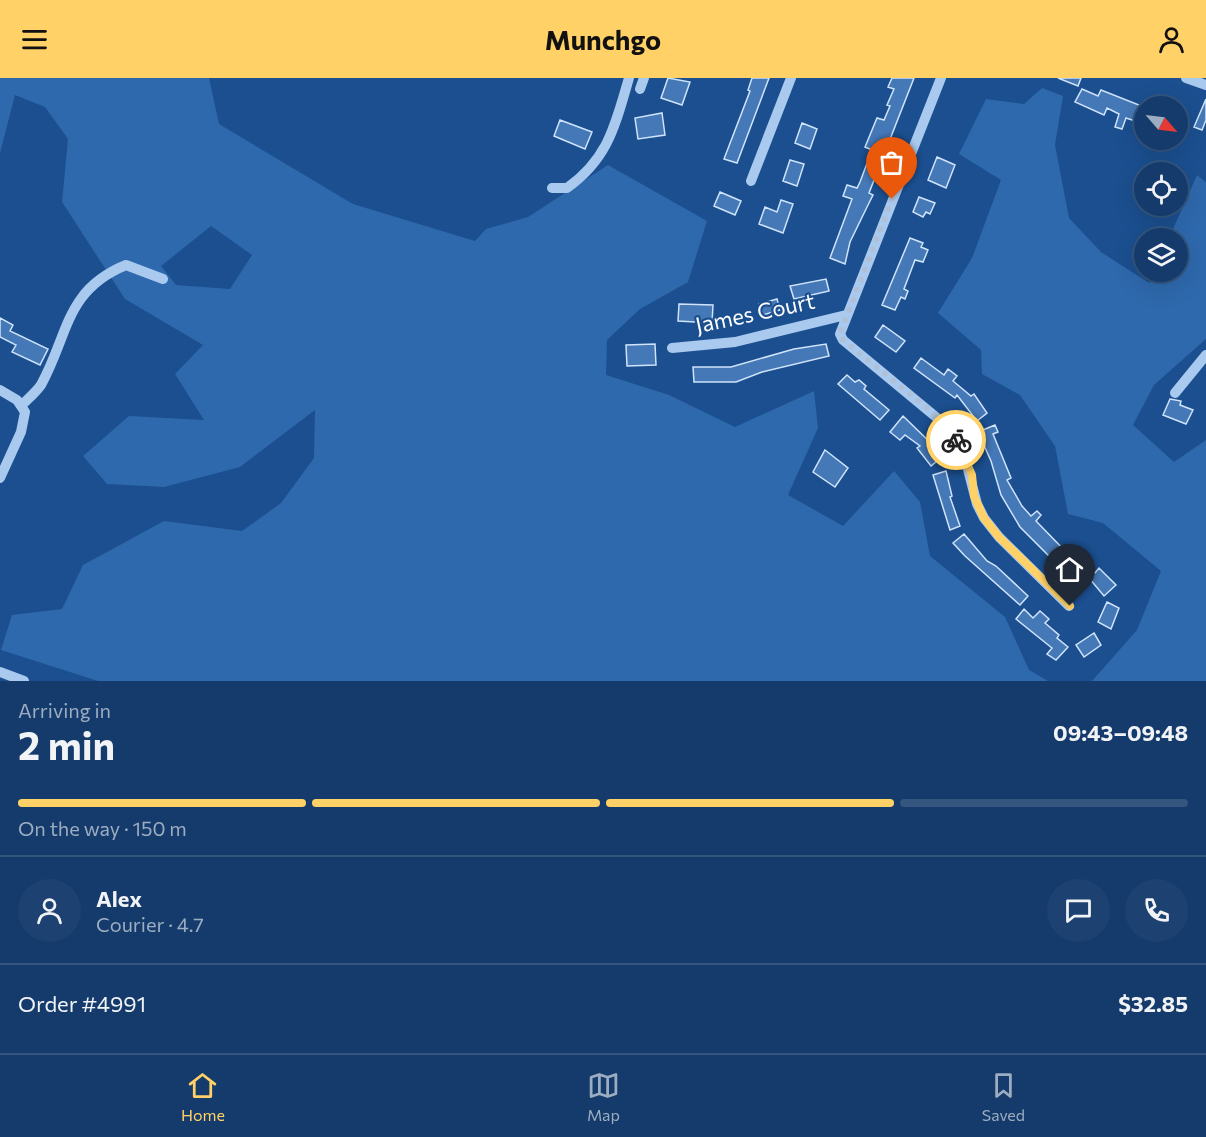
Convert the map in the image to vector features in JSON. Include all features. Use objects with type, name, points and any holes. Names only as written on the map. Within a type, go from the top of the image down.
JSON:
[{"type":"street","points":[[552,188],[567,188],[595,163],[611,132],[629,78]]},
{"type":"street","points":[[751,182],[791,78]]},
{"type":"street","points":[[941,78],[840,334],[843,340],[942,422],[957,441],[965,458],[977,504],[984,518],[999,537],[1070,606]]},
{"type":"street","points":[[1186,78],[1206,85]]},
{"type":"street","points":[[22,405],[40,386],[73,308],[102,275],[126,265],[163,279]]},
{"type":"street","name":"James Court","points":[[672,348],[735,342],[846,315]]},
{"type":"street","points":[[1175,393],[1206,355]]},
{"type":"street","points":[[0,390],[22,405],[25,412],[21,432],[0,478]]},
{"type":"street","points":[[0,672],[24,681]]},
{"type":"shaded area","points":[[0,78],[209,78],[219,124],[353,204],[475,241],[486,229],[528,217],[608,165],[707,221],[688,282],[640,309],[607,340],[606,375],[669,395],[735,427],[814,391],[818,428],[788,495],[843,526],[894,471],[920,502],[930,556],[1005,617],[1029,670],[1048,681],[98,681],[1,650],[12,615],[62,609],[83,565],[164,521],[242,531],[281,503],[314,458],[315,410],[240,467],[164,487],[107,484],[83,456],[129,416],[204,420],[175,374],[203,345],[125,299],[62,202],[68,139],[45,107],[15,95],[0,153]],"holes":[[[211,226],[252,255],[230,289],[176,285],[161,266]]]},
{"type":"shaded area","points":[[1042,88],[1063,96],[1055,145],[1069,218],[1101,252],[1134,273],[1134,282],[1188,282],[1188,228],[1173,228],[1179,216],[1188,216],[1188,195],[1197,175],[1206,182],[1206,339],[1154,385],[1133,425],[1174,462],[1206,440],[1206,681],[1092,681],[1137,630],[1161,571],[1103,523],[1068,514],[1055,446],[1020,395],[982,374],[981,350],[938,313],[972,258],[1001,180],[959,154],[986,99],[1024,104]]},
{"type":"building","points":[[668,78],[690,82],[682,105],[661,98]]},
{"type":"building","points":[[752,78],[769,78],[737,163],[724,159],[750,91],[748,90]]},
{"type":"building","points":[[892,78],[914,78],[869,193],[873,195],[850,242],[845,264],[830,258],[852,199],[843,196],[847,185],[857,188],[860,182],[872,150],[865,147],[877,118],[884,120],[890,106],[887,105],[894,89],[888,87]]},
{"type":"building","points":[[1058,78],[1081,78],[1078,86]]},
{"type":"building","points":[[1082,89],[1098,96],[1101,90],[1134,103],[1134,121],[1126,118],[1122,129],[1115,127],[1119,114],[1107,108],[1104,115],[1075,102]]},
{"type":"building","points":[[1206,99],[1206,120],[1202,130],[1194,127]]},
{"type":"building","points":[[662,113],[665,135],[638,139],[635,118]]},
{"type":"building","points":[[560,120],[592,132],[585,149],[554,136]]},
{"type":"building","points":[[802,123],[817,129],[810,149],[795,143]]},
{"type":"building","points":[[937,157],[955,165],[946,188],[928,180]]},
{"type":"building","points":[[790,160],[804,164],[797,186],[783,181]]},
{"type":"building","points":[[720,192],[741,201],[735,215],[714,206]]},
{"type":"building","points":[[919,197],[935,203],[930,214],[926,212],[923,217],[913,212]]},
{"type":"building","points":[[781,200],[793,204],[783,233],[759,224],[765,207],[777,212]]},
{"type":"building","points":[[910,238],[923,243],[921,247],[928,250],[923,262],[915,260],[904,289],[908,291],[905,299],[901,297],[895,310],[882,305]]},
{"type":"building","points":[[826,279],[829,291],[794,299],[790,286]]},
{"type":"building","points":[[777,299],[780,310],[763,315],[759,304]]},
{"type":"building","points":[[679,304],[713,305],[712,323],[678,321]]},
{"type":"building","points":[[0,318],[13,325],[10,331],[48,349],[40,365],[12,352],[16,345],[0,337]]},
{"type":"building","points":[[883,325],[905,341],[896,352],[875,337]]},
{"type":"building","points":[[655,344],[656,365],[627,366],[626,345]]},
{"type":"building","points":[[826,344],[829,356],[762,372],[736,382],[694,382],[693,367],[731,367],[794,349]]},
{"type":"building","points":[[921,358],[944,375],[948,369],[957,376],[953,381],[971,396],[974,394],[987,413],[977,421],[957,395],[955,398],[914,368]]},
{"type":"building","points":[[847,375],[855,382],[859,380],[866,386],[864,389],[889,410],[880,420],[838,384]]},
{"type":"building","points":[[1170,399],[1181,401],[1180,405],[1193,410],[1186,424],[1163,415]]},
{"type":"building","points":[[903,416],[939,451],[942,457],[931,466],[917,448],[920,446],[905,435],[900,440],[890,432]]},
{"type":"building","points":[[995,425],[998,432],[993,434],[1011,478],[1007,480],[1022,506],[1031,516],[1037,511],[1041,515],[1036,521],[1071,557],[1076,559],[1078,557],[1095,573],[1099,568],[1116,585],[1104,596],[1084,572],[1078,579],[1054,556],[1052,559],[1020,527],[1001,495],[991,461],[978,432]]},
{"type":"building","points":[[825,450],[848,468],[835,487],[813,472]]},
{"type":"building","points":[[946,471],[952,496],[950,497],[960,526],[950,530],[933,475]]},
{"type":"building","points":[[964,534],[987,561],[996,566],[1028,596],[1020,605],[953,543]]},
{"type":"building","points":[[1107,602],[1119,608],[1111,629],[1098,622]]},
{"type":"building","points":[[1024,609],[1033,618],[1040,611],[1049,619],[1045,623],[1059,635],[1057,638],[1068,647],[1056,660],[1047,654],[1052,648],[1016,619]]},
{"type":"building","points":[[1094,633],[1101,645],[1084,657],[1076,645]]},
{"type":"way so far","points":[[892,199],[843,321],[840,337],[930,410],[951,431],[956,440]]},
{"type":"route","points":[[956,440],[972,475],[974,496],[984,518],[999,537],[1070,606]]}]
